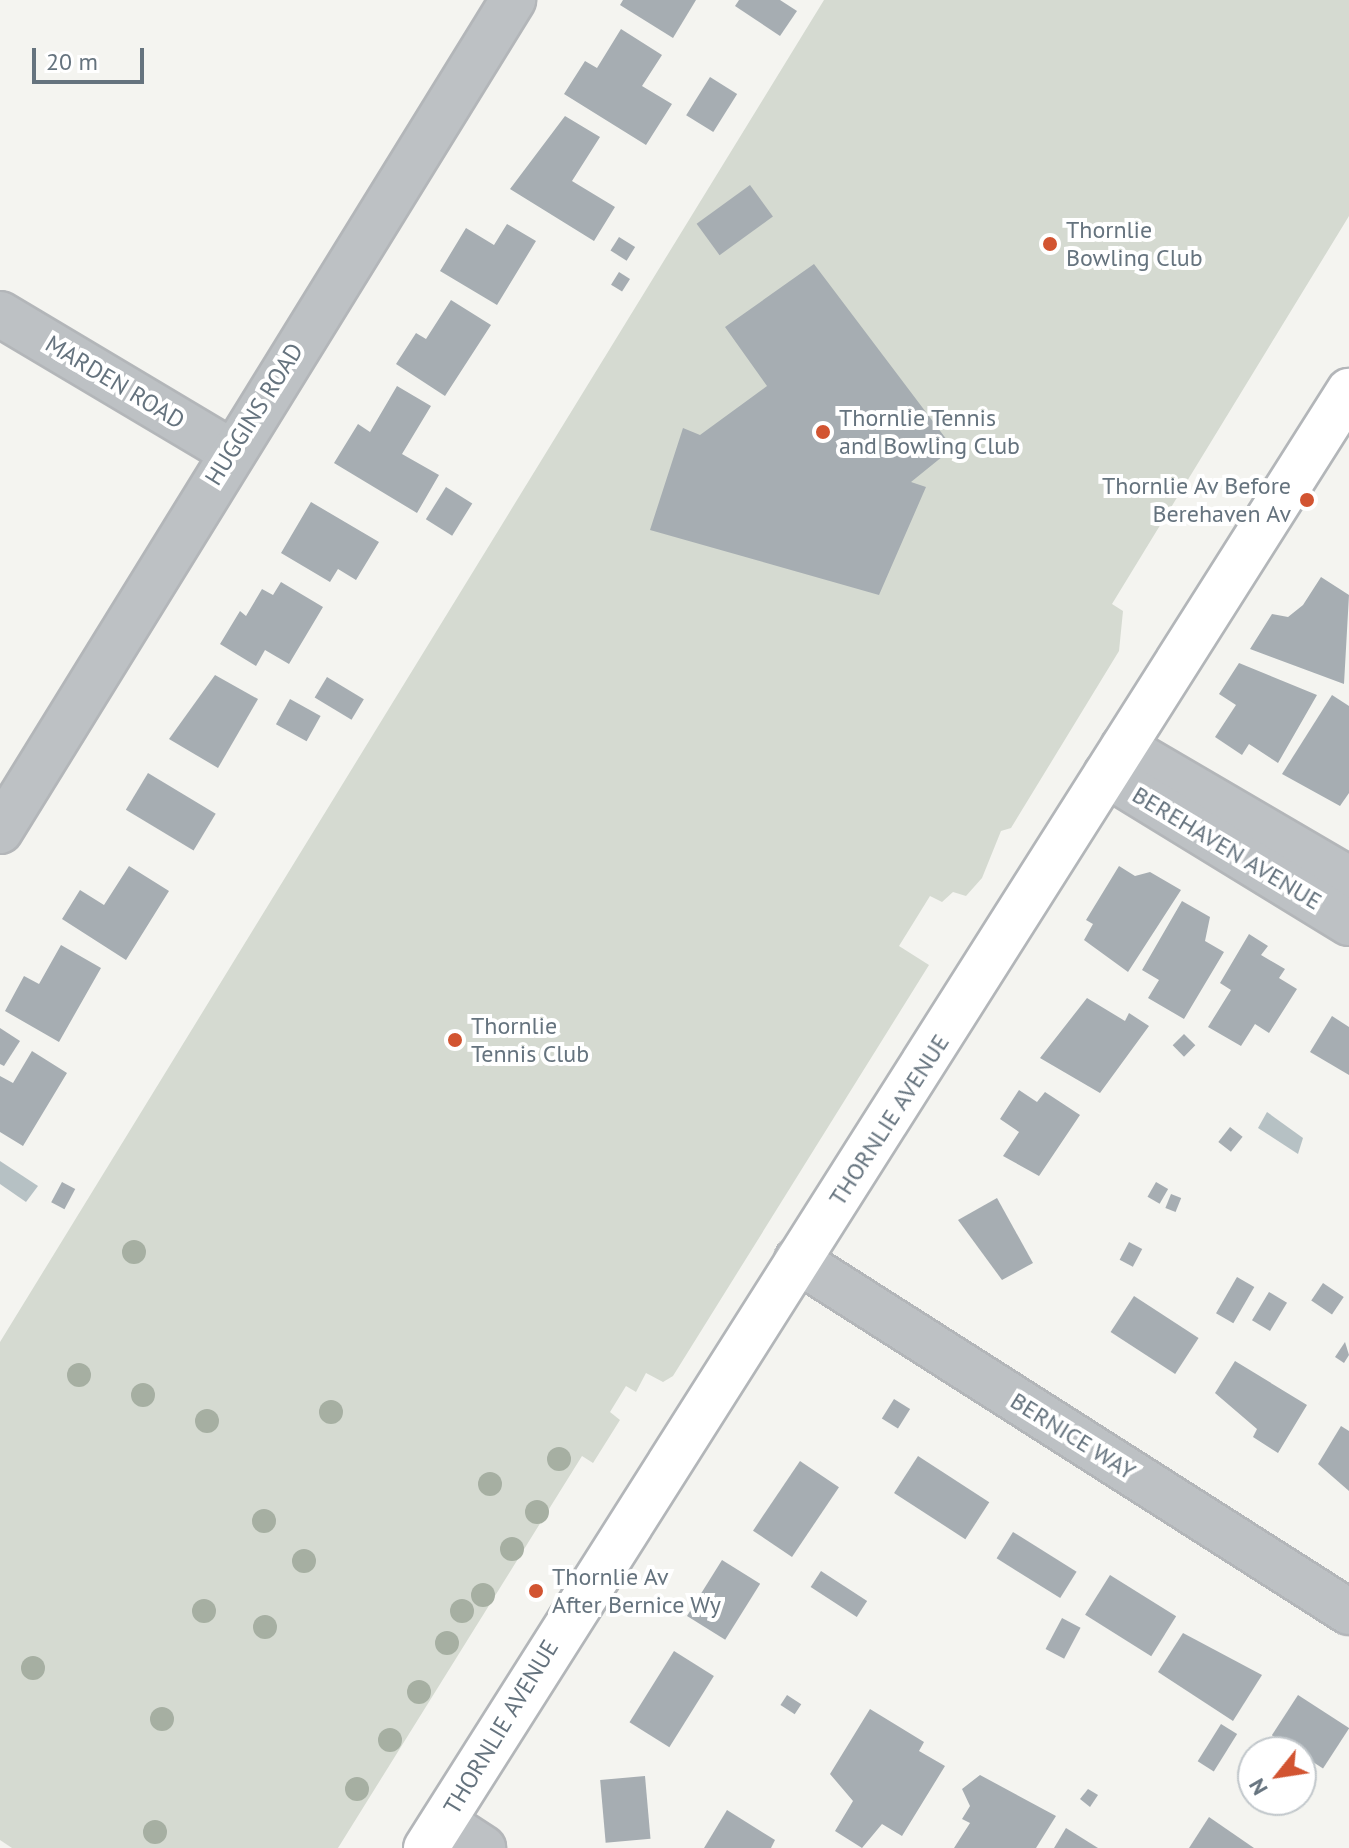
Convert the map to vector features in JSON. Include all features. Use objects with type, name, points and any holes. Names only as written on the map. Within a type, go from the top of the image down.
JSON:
[{"type":"main road","name":"THORNLIE AVENUE","points":[[435,1835],[1349,391]]},
{"type":"street","name":"HUGGINS ROAD","points":[[0,831],[230,451],[513,0]]},
{"type":"street","name":"MARDEN ROAD","points":[[0,314],[230,451]]},
{"type":"street","name":"BEREHAVEN AVENUE","points":[[1114,760],[1349,879]]},
{"type":"street","name":"BEREHAVEN AVENUE","points":[[1114,760],[1349,923]]},
{"type":"street","name":"BERNICE WAY","points":[[797,1260],[1349,1612]]},
{"type":"street","points":[[435,1835],[483,1848]]},
{"type":"shaded area","points":[[824,0],[1349,0],[1349,216],[1112,604],[1123,611],[1119,651],[1011,828],[1001,831],[982,878],[966,896],[953,892],[942,902],[930,896],[899,946],[929,965],[673,1376],[663,1382],[646,1373],[636,1392],[626,1386],[610,1412],[620,1420],[593,1463],[582,1456],[338,1848],[12,1848],[0,1840],[0,1342]]},
{"type":"shaded area","points":[[1267,1112],[1303,1138],[1298,1154],[1258,1128]]},
{"type":"shaded area","points":[[0,1161],[38,1186],[26,1202],[0,1184]]},
{"type":"building","points":[[623,0],[696,0],[673,38],[620,5]]},
{"type":"building","points":[[739,0],[780,0],[797,11],[780,36],[735,6]]},
{"type":"building","points":[[621,29],[662,55],[642,86],[672,104],[646,145],[564,94],[585,61],[597,68]]},
{"type":"building","points":[[710,77],[737,94],[713,132],[686,115]]},
{"type":"building","points":[[565,116],[600,137],[572,181],[615,207],[594,241],[510,189]]},
{"type":"building","points":[[750,185],[773,217],[720,255],[697,224]]},
{"type":"building","points":[[507,224],[536,241],[497,305],[440,271],[466,228],[494,245]]},
{"type":"building","points":[[619,237],[635,247],[627,261],[611,251]]},
{"type":"building","name":"Thornlie Tennis and Bowling Club","points":[[814,264],[953,448],[911,482],[926,487],[879,595],[650,530],[683,428],[700,435],[767,386],[725,327]]},
{"type":"building","points":[[619,272],[630,279],[622,292],[611,285]]},
{"type":"building","points":[[451,300],[491,325],[445,396],[396,364],[416,333],[426,339]]},
{"type":"building","points":[[397,386],[431,406],[402,454],[439,475],[417,513],[334,463],[358,424],[370,432]]},
{"type":"building","points":[[446,487],[472,503],[452,536],[426,519]]},
{"type":"building","points":[[311,502],[379,542],[356,580],[338,569],[330,582],[281,553]]},
{"type":"building","points":[[1321,577],[1349,595],[1344,684],[1250,649],[1272,614],[1288,617],[1303,605]]},
{"type":"building","points":[[281,582],[323,607],[289,664],[265,650],[256,666],[220,644],[240,611],[246,616],[262,589],[273,595]]},
{"type":"building","points":[[1239,663],[1317,695],[1278,763],[1249,744],[1242,755],[1215,737],[1236,705],[1219,694]]},
{"type":"building","points":[[215,675],[258,699],[218,768],[169,739]]},
{"type":"building","points":[[327,677],[364,699],[351,720],[315,698]]},
{"type":"building","points":[[1332,695],[1349,706],[1349,793],[1340,806],[1282,774]]},
{"type":"building","points":[[290,699],[321,716],[307,741],[276,724]]},
{"type":"building","points":[[148,773],[216,814],[194,851],[126,810]]},
{"type":"building","points":[[129,866],[169,891],[126,960],[62,919],[80,890],[104,905]]},
{"type":"building","points":[[1119,866],[1135,876],[1150,872],[1181,890],[1128,972],[1084,940],[1093,924],[1086,920]]},
{"type":"building","points":[[1182,901],[1210,917],[1205,941],[1224,952],[1184,1019],[1148,998],[1159,980],[1142,970]]},
{"type":"building","points":[[1249,934],[1268,946],[1261,955],[1285,969],[1279,978],[1297,989],[1269,1033],[1255,1024],[1241,1046],[1208,1027],[1231,990],[1220,983]]},
{"type":"building","points":[[61,945],[101,968],[59,1042],[5,1011],[24,976],[39,984]]},
{"type":"building","points":[[1087,998],[1125,1021],[1129,1013],[1149,1026],[1100,1093],[1040,1058]]},
{"type":"building","points":[[1332,1016],[1349,1027],[1349,1075],[1310,1052]]},
{"type":"building","points":[[0,1028],[20,1041],[4,1066],[0,1064]]},
{"type":"building","points":[[1184,1034],[1195,1045],[1184,1057],[1173,1045]]},
{"type":"building","points":[[32,1051],[67,1073],[23,1146],[0,1132],[0,1076],[13,1083]]},
{"type":"building","points":[[1019,1090],[1037,1102],[1045,1092],[1080,1115],[1039,1176],[1003,1156],[1019,1132],[1000,1119]]},
{"type":"building","points":[[1230,1127],[1243,1137],[1231,1152],[1218,1142]]},
{"type":"building","points":[[62,1182],[75,1189],[64,1209],[51,1202]]},
{"type":"building","points":[[1156,1182],[1168,1189],[1160,1204],[1148,1197]]},
{"type":"building","points":[[1171,1194],[1181,1198],[1176,1212],[1165,1208]]},
{"type":"building","points":[[997,1198],[1033,1263],[1002,1280],[958,1220]]},
{"type":"building","points":[[1129,1242],[1142,1249],[1133,1267],[1120,1260]]},
{"type":"building","points":[[1237,1277],[1254,1287],[1233,1323],[1216,1313]]},
{"type":"building","points":[[1323,1283],[1344,1297],[1332,1314],[1311,1300]]},
{"type":"building","points":[[1269,1292],[1287,1303],[1270,1331],[1252,1320]]},
{"type":"building","points":[[1134,1296],[1199,1338],[1175,1374],[1111,1332]]},
{"type":"building","points":[[1345,1342],[1349,1355],[1344,1363],[1335,1357]]},
{"type":"building","points":[[1235,1361],[1307,1405],[1278,1453],[1253,1437],[1257,1429],[1215,1393]]},
{"type":"building","points":[[894,1399],[910,1409],[898,1429],[882,1419]]},
{"type":"building","points":[[1341,1426],[1349,1431],[1349,1491],[1318,1464]]},
{"type":"building","points":[[918,1456],[989,1502],[965,1539],[894,1493]]},
{"type":"building","points":[[800,1461],[839,1487],[792,1557],[753,1531]]},
{"type":"building","points":[[1013,1532],[1077,1572],[1060,1598],[997,1558]]},
{"type":"building","points":[[722,1560],[760,1584],[725,1640],[687,1616]]},
{"type":"building","points":[[821,1571],[867,1601],[857,1617],[811,1587]]},
{"type":"building","points":[[1110,1575],[1176,1616],[1151,1656],[1085,1615]]},
{"type":"building","points":[[1062,1618],[1081,1628],[1064,1659],[1046,1649]]},
{"type":"building","points":[[1183,1633],[1262,1675],[1233,1721],[1158,1672]]},
{"type":"building","points":[[674,1651],[714,1676],[669,1747],[629,1722]]},
{"type":"building","points":[[787,1695],[801,1704],[795,1714],[780,1705]]},
{"type":"building","points":[[1298,1695],[1349,1728],[1323,1768],[1317,1765],[1317,1736],[1272,1735]]},
{"type":"building","points":[[870,1709],[924,1742],[919,1751],[945,1766],[902,1836],[882,1824],[862,1848],[835,1831],[853,1801],[830,1774]]},
{"type":"building","points":[[1221,1724],[1237,1734],[1214,1771],[1198,1761]]},
{"type":"building","points":[[980,1775],[1056,1816],[1036,1848],[954,1848],[970,1823],[962,1819],[970,1806],[962,1789]]},
{"type":"building","points":[[645,1776],[650,1839],[606,1843],[600,1780]]},
{"type":"building","points":[[1088,1789],[1098,1795],[1090,1807],[1080,1799]]},
{"type":"building","points":[[727,1810],[775,1840],[771,1848],[704,1848]]},
{"type":"building","points":[[1209,1817],[1254,1848],[1189,1848]]},
{"type":"building","points":[[1066,1828],[1098,1848],[1054,1848]]},
{"type":"place","name":"Thornlie Bowling Club","points":[[1050,244]]},
{"type":"place","name":"Thornlie Tennis and Bowling Club","points":[[823,432]]},
{"type":"place","name":"Thornlie Av Before Berehaven Av","points":[[1307,500]]},
{"type":"place","name":"Thornlie Tennis Club","points":[[455,1040]]},
{"type":"place","name":"Thornlie Av After Bernice Wy","points":[[536,1591]]}]
